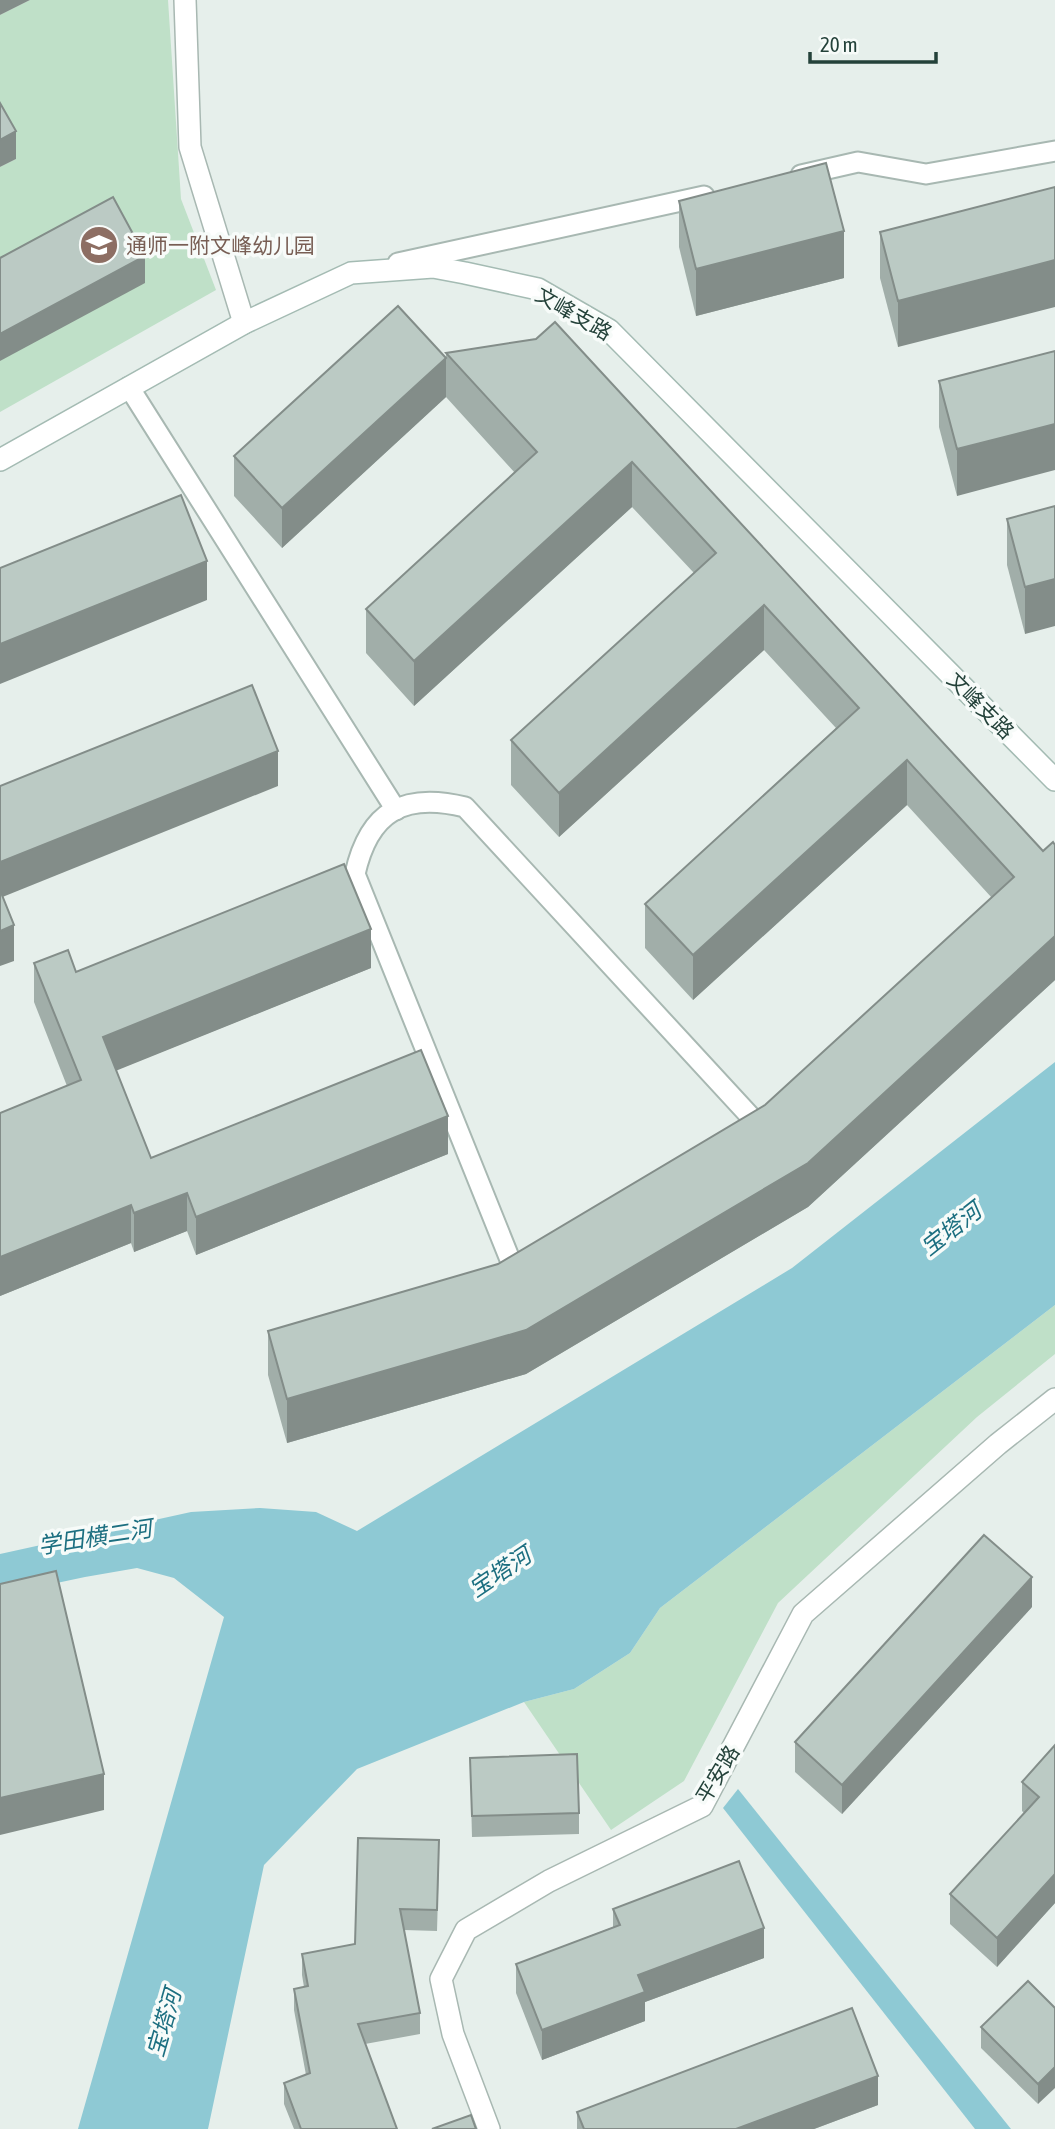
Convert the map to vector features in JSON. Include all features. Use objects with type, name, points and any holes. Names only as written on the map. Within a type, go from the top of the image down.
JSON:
[{"type":"street","points":[[185,0],[190,147],[244,323]]},
{"type":"street","name":"文峰支路","points":[[0,460],[244,323],[351,273],[433,267],[538,289],[609,330],[1055,780]]},
{"type":"street","name":"平安路","points":[[489,2129],[453,2034],[441,1979],[466,1930],[550,1881],[702,1806],[803,1614],[998,1444],[1055,1399]]},
{"type":"lane","points":[[781,179],[858,162],[926,174],[1055,151]]},
{"type":"lane","points":[[351,273],[727,191]]},
{"type":"lane","points":[[129,387],[396,810]]},
{"type":"lane","points":[[517,1276],[355,874],[361,849],[373,827],[396,810],[416,802],[441,801],[465,807],[762,1129]]},
{"type":"green space","name":"通师一附文峰幼儿园","points":[[30,0],[168,0],[181,199],[216,290],[0,412],[0,167],[16,159],[0,130],[0,15]]},
{"type":"green space","points":[[1055,1305],[1055,1354],[977,1417],[778,1603],[684,1781],[611,1830],[524,1702],[574,1689],[630,1653],[660,1608]]},
{"type":"water","points":[[1055,1062],[1055,1305],[660,1608],[630,1653],[574,1689],[524,1702],[357,1769],[264,1865],[208,2129],[78,2129],[224,1617],[174,1578],[137,1568],[0,1595],[0,1554],[191,1512],[260,1508],[316,1512],[357,1531],[792,1268]]},
{"type":"water","points":[[738,1789],[1011,2129],[975,2129],[723,1808]]},
{"type":"building","points":[[0,103],[16,131],[0,140]]},
{"type":"building","points":[[826,163],[844,231],[696,269],[679,201]]},
{"type":"building","points":[[1055,187],[1055,260],[898,301],[880,232]]},
{"type":"building","points":[[113,197],[145,256],[0,334],[0,258]]},
{"type":"building","points":[[398,306],[446,358],[282,508],[234,456]]},
{"type":"building","points":[[555,322],[1043,851],[1053,842],[1055,936],[808,1163],[526,1330],[287,1399],[268,1331],[498,1264],[765,1105],[1014,877],[907,760],[693,955],[645,904],[859,708],[764,605],[559,793],[511,740],[716,553],[632,462],[414,661],[366,609],[537,452],[446,353],[536,339]]},
{"type":"building","points":[[1055,351],[1055,424],[957,449],[939,381]]},
{"type":"building","points":[[181,495],[207,561],[0,644],[0,568]]},
{"type":"building","points":[[1055,506],[1055,579],[1025,587],[1007,519]]},
{"type":"building","points":[[252,685],[278,751],[0,862],[0,786]]},
{"type":"building","points":[[344,864],[371,929],[103,1037],[151,1158],[421,1050],[448,1116],[196,1217],[187,1193],[134,1213],[131,1205],[0,1257],[0,1113],[81,1080],[34,963],[68,950],[76,972]]},
{"type":"building","points":[[0,890],[14,925],[0,931]]},
{"type":"building","points":[[984,1535],[1032,1577],[842,1785],[795,1742]]},
{"type":"building","points":[[56,1571],[104,1774],[0,1798],[0,1584]]},
{"type":"building","points":[[1055,1745],[1055,1874],[997,1938],[950,1894],[1039,1797],[1022,1782]]},
{"type":"building","points":[[577,1754],[579,1813],[472,1816],[470,1758]]},
{"type":"building","points":[[358,1838],[439,1840],[437,1910],[400,1909],[420,2013],[358,2024],[397,2129],[301,2129],[284,2083],[310,2073],[294,1989],[308,1986],[302,1954],[355,1944]]},
{"type":"building","points":[[739,1861],[764,1928],[638,1975],[645,1992],[542,2030],[516,1964],[620,1925],[613,1909]]},
{"type":"building","points":[[1028,1981],[1055,2008],[1055,2067],[1038,2084],[981,2027]]},
{"type":"building","points":[[852,2008],[878,2076],[736,2129],[584,2129],[577,2112]]},
{"type":"building","points":[[471,2115],[476,2129],[432,2129]]},
{"type":"place","name":"通师一附文峰幼儿园","points":[[99,245]]},
{"type":"water label","name":"宝塔河","points":[[951,1229]]},
{"type":"water label","name":"学田横二河","points":[[95,1537]]},
{"type":"water label","name":"宝塔河","points":[[500,1572]]},
{"type":"water label","name":"宝塔河","points":[[164,2023]]}]
